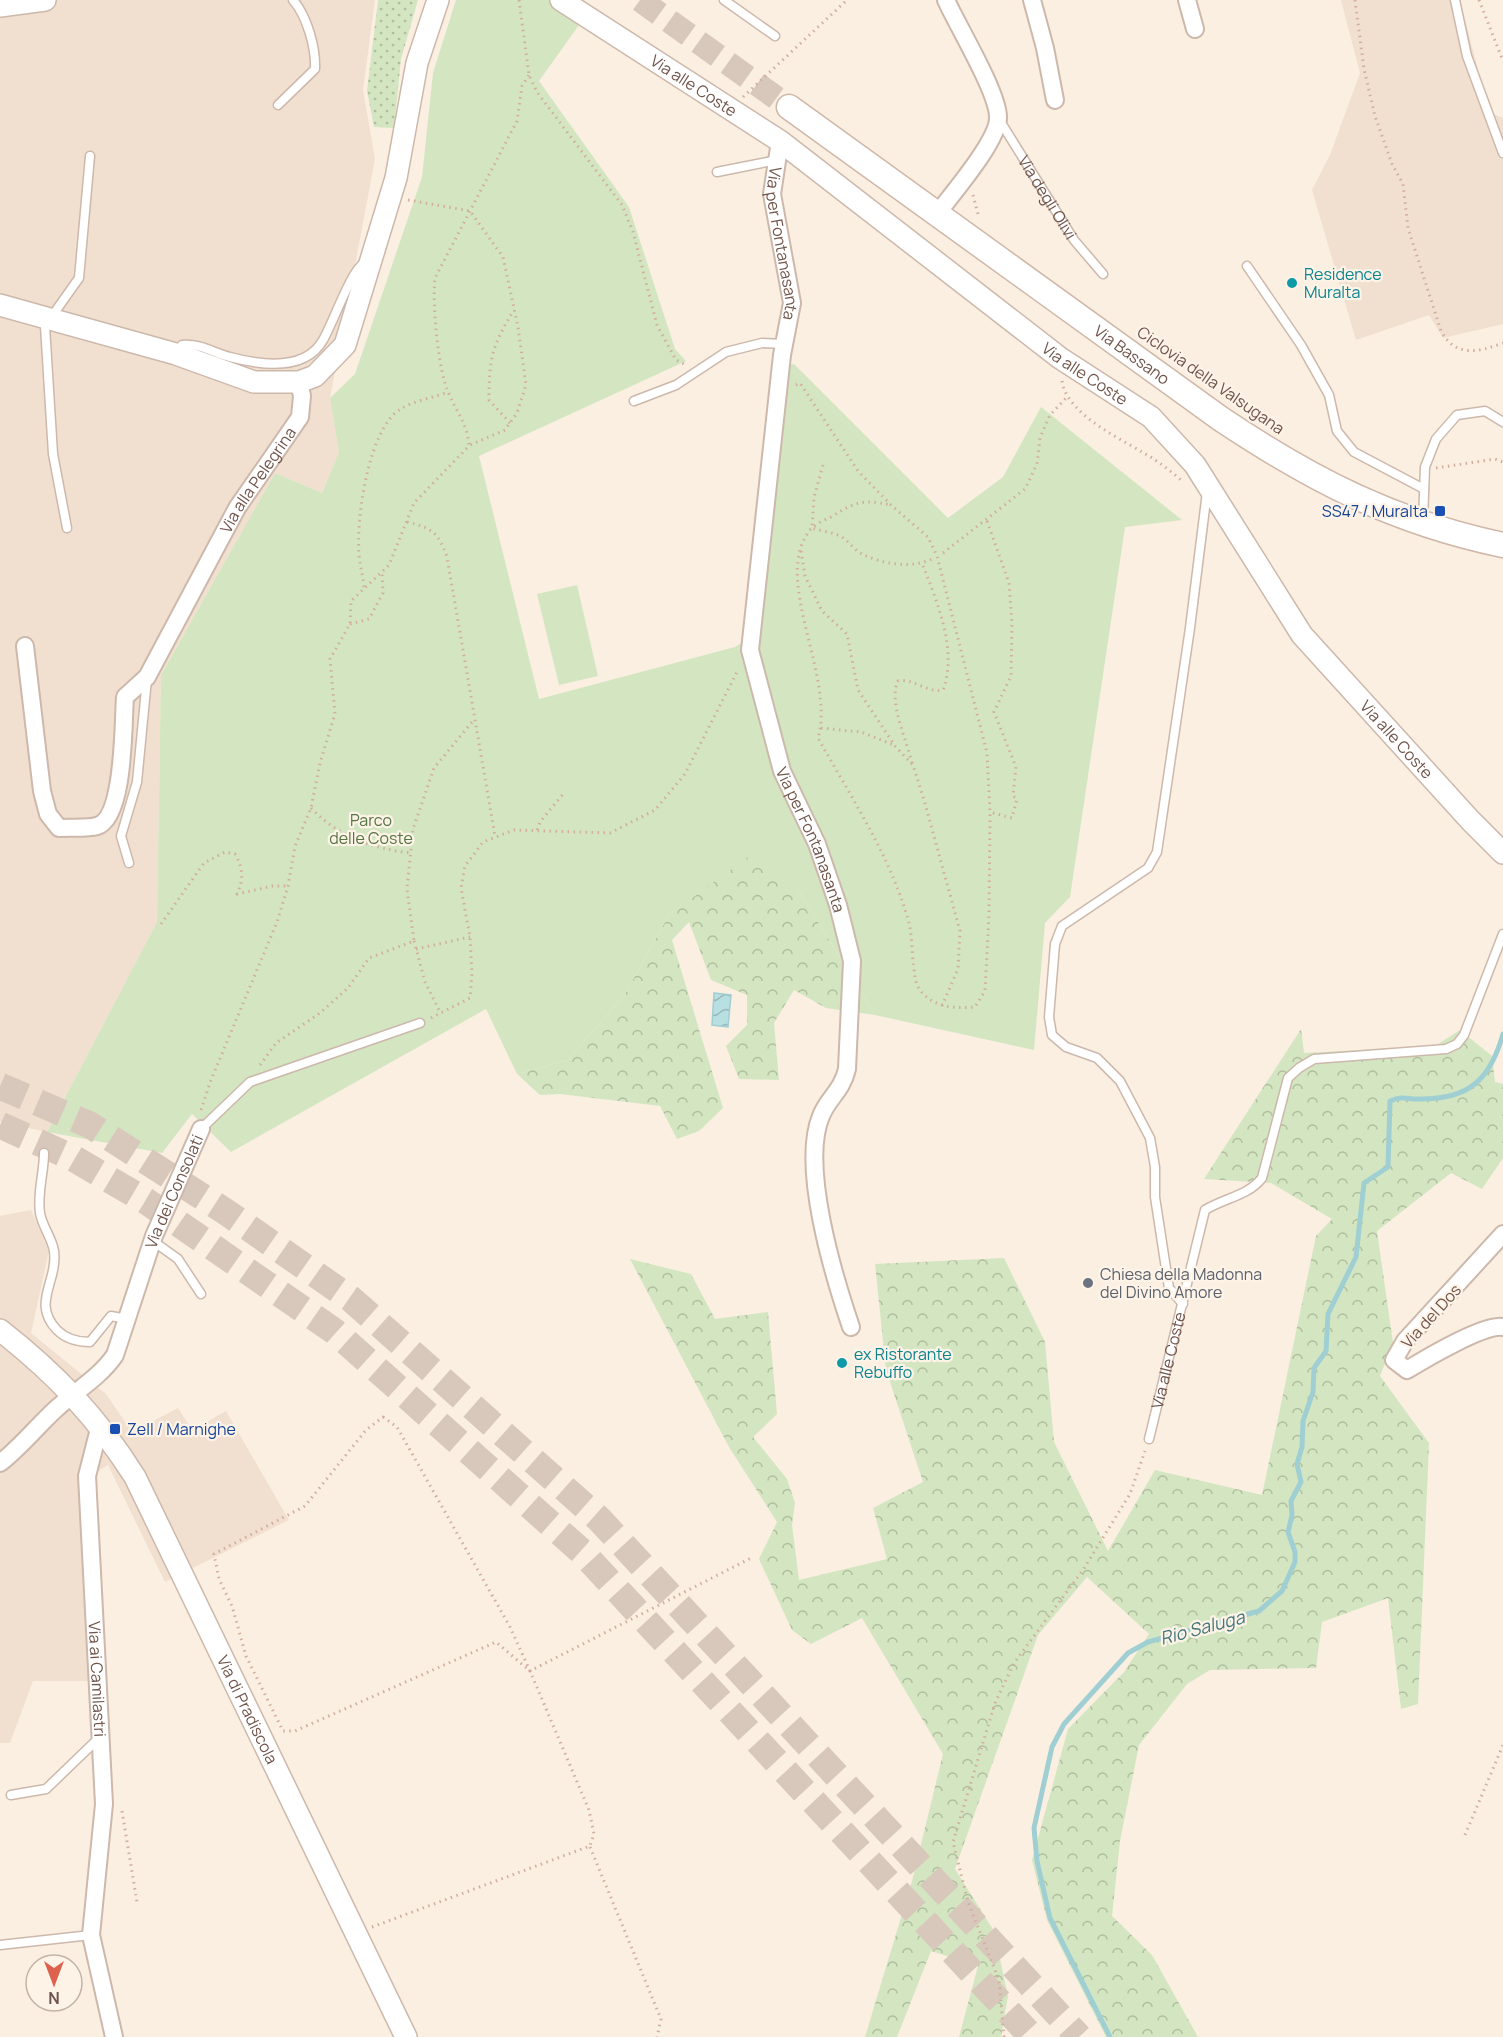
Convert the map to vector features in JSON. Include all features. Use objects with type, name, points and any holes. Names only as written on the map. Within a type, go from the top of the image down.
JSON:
[{"type":"main road","name":"Via Bassano","points":[[789,107],[1279,458],[1331,487],[1423,525],[1503,545]]},
{"type":"street","points":[[0,6],[45,0]]},
{"type":"street","points":[[0,305],[176,354],[254,382],[299,382],[325,367],[345,345],[372,260],[396,178],[417,63],[438,0]]},
{"type":"street","name":"Via alle Coste","points":[[561,0],[778,150],[1060,358],[1151,417],[1195,465],[1302,635],[1462,812],[1503,853]]},
{"type":"street","name":"Via degli Olivi","points":[[946,0],[991,92],[998,118]]},
{"type":"street","points":[[1032,0],[1045,48],[1055,100]]},
{"type":"street","points":[[1187,0],[1196,30]]},
{"type":"street","points":[[937,214],[985,149],[998,118]]},
{"type":"street","name":"Via per Fontanasanta","points":[[778,150],[772,194],[792,303],[784,344],[750,650],[782,771],[817,844],[838,905],[852,961],[847,1069],[844,1085],[821,1116],[813,1159],[822,1220],[837,1285],[851,1327]]},
{"type":"street","name":"Via alla Pelegrina","points":[[25,646],[42,791],[48,814],[59,828],[99,826],[111,816],[119,784],[125,697],[147,677],[237,508],[300,417],[302,396],[299,382]]},
{"type":"street","name":"Via dei Consolati","points":[[0,1463],[18,1450],[72,1394],[106,1368],[115,1355],[153,1241],[201,1130]]},
{"type":"street","name":"Via del Dos","points":[[1503,1234],[1452,1293],[1405,1341],[1394,1360],[1407,1370],[1465,1339],[1496,1326],[1503,1328]]},
{"type":"street","name":"Via di Pradiscola","points":[[1,1326],[72,1394],[100,1425],[135,1477],[406,2037]]},
{"type":"street","name":"Via ai Camilastri","points":[[100,1425],[87,1484],[104,1804],[91,1935],[114,2037]]},
{"type":"lane","points":[[278,105],[315,69],[316,56],[300,8],[293,0]]},
{"type":"lane","points":[[724,0],[775,36]]},
{"type":"lane","points":[[1455,0],[1467,56],[1503,153]]},
{"type":"lane","name":"Via degli Olivi","points":[[998,118],[1074,240],[1103,274]]},
{"type":"lane","points":[[717,172],[778,150]]},
{"type":"lane","points":[[67,528],[53,454],[45,326],[79,278],[90,156]]},
{"type":"lane","points":[[176,354],[182,345],[192,344],[229,357],[259,363],[288,363],[307,358],[319,347],[334,321],[349,280],[360,265],[372,260]]},
{"type":"lane","points":[[1247,266],[1301,345],[1329,395],[1337,431],[1354,452],[1424,489]]},
{"type":"lane","name":"Via per Fontanasanta","points":[[634,401],[676,385],[726,352],[762,343],[784,344]]},
{"type":"lane","points":[[1423,525],[1425,467],[1436,439],[1457,415],[1485,411],[1503,422]]},
{"type":"lane","points":[[1183,1304],[1169,1288],[1155,1197],[1155,1167],[1150,1138],[1120,1081],[1097,1058],[1066,1047],[1052,1035],[1049,1017],[1055,944],[1062,926],[1149,868],[1157,852],[1208,486]]},
{"type":"lane","name":"Via alla Pelegrina","points":[[129,863],[121,836],[137,782],[147,677]]},
{"type":"lane","name":"Via alle Coste","points":[[1149,1439],[1205,1210],[1218,1202],[1253,1189],[1262,1178],[1288,1078],[1314,1059],[1437,1051],[1458,1044],[1464,1035],[1503,934]]},
{"type":"lane","name":"Via dei Consolati","points":[[201,1130],[250,1082],[420,1023]]},
{"type":"lane","points":[[44,1153],[40,1213],[54,1250],[45,1311],[50,1322],[60,1333],[76,1342],[90,1342],[111,1316],[127,1319]]},
{"type":"lane","points":[[153,1241],[178,1259],[201,1294]]},
{"type":"lane","points":[[11,1795],[46,1789],[100,1737]]},
{"type":"lane","points":[[0,1945],[91,1935]]},
{"type":"path","points":[[519,0],[529,75],[537,92],[622,205],[633,232],[657,325],[676,360],[698,372]]},
{"type":"path","points":[[751,90],[847,0]]},
{"type":"path","points":[[1355,0],[1364,69],[1375,116],[1392,164],[1403,184],[1408,228],[1441,331],[1448,343],[1462,350],[1481,351],[1503,343]]},
{"type":"path","points":[[1479,0],[1503,61]]},
{"type":"path","points":[[469,446],[468,430],[448,392],[432,304],[435,278],[517,121],[522,86],[529,75]]},
{"type":"path","points":[[973,193],[980,220]]},
{"type":"path","points":[[201,1130],[200,1114],[211,1080],[249,992],[288,886],[295,846],[311,808],[320,763],[335,714],[330,659],[350,624],[351,601],[389,566],[414,504],[469,446],[505,430],[517,413],[526,385],[503,257],[470,212],[403,199]]},
{"type":"path","points":[[510,423],[489,400],[489,364],[497,337],[514,310]]},
{"type":"path","points":[[1060,358],[1062,385],[1067,397],[1114,437],[1156,460],[1188,486],[1208,486]]},
{"type":"path","points":[[792,388],[800,383],[858,471],[891,505],[928,537],[937,556],[987,753],[990,812],[985,992],[975,1007],[957,1009],[942,1006],[930,1000],[917,985],[909,923],[865,820],[818,738],[821,728],[822,696],[795,579],[801,546],[812,528],[845,508],[867,500],[891,505]]},
{"type":"path","points":[[364,587],[359,554],[363,500],[376,445],[386,426],[399,410],[448,392]]},
{"type":"path","points":[[944,553],[1025,489],[1037,464],[1040,438],[1050,415],[1067,397]]},
{"type":"path","points":[[1425,467],[1444,469],[1451,464],[1465,465],[1495,459],[1503,462]]},
{"type":"path","points":[[812,528],[814,497],[823,465]]},
{"type":"path","points":[[987,521],[1009,583],[1011,676],[994,712],[1016,767],[1013,795],[1017,799],[1012,818],[990,812]]},
{"type":"path","points":[[407,522],[429,528],[441,541],[447,557],[473,721],[495,836]]},
{"type":"path","points":[[812,528],[842,537],[861,554],[870,557],[906,565],[932,559]]},
{"type":"path","points":[[801,546],[805,576],[822,611],[847,634],[858,690],[895,746],[913,765]]},
{"type":"path","points":[[922,563],[946,632],[947,678],[943,690],[933,692],[907,679],[898,681],[895,687],[897,712],[960,931],[958,969],[942,1006]]},
{"type":"path","points":[[350,624],[369,619],[383,593],[382,571]]},
{"type":"path","points":[[420,1023],[470,998],[472,974],[470,937],[461,888],[465,866],[483,842],[514,830],[610,833],[655,810],[685,774],[714,714],[750,650]]},
{"type":"path","points":[[441,1014],[425,982],[414,941],[406,889],[413,829],[434,768],[473,721]]},
{"type":"path","points":[[821,728],[861,732],[895,746]]},
{"type":"path","points":[[537,830],[540,822],[564,794]]},
{"type":"path","points":[[311,808],[326,823],[350,837],[378,849],[411,853]]},
{"type":"path","points":[[160,924],[204,863],[225,852],[235,854],[241,864],[242,883],[237,894],[273,886],[288,886]]},
{"type":"path","points":[[416,949],[470,937]]},
{"type":"path","points":[[250,1082],[276,1043],[320,1013],[341,994],[369,958],[414,941]]},
{"type":"path","points":[[530,1671],[515,1655],[496,1642],[295,1731],[283,1731],[246,1656],[232,1606],[219,1579],[214,1554],[305,1506],[366,1430],[383,1417],[397,1427],[510,1627],[530,1671],[589,1810],[594,1834],[590,1846],[661,2019],[657,2037]]},
{"type":"path","points":[[1005,2037],[999,1980],[968,1902],[953,1842],[999,1693],[1014,1663],[1083,1570],[1130,1494],[1149,1439]]},
{"type":"path","points":[[530,1671],[751,1558]]},
{"type":"path","points":[[1465,1835],[1503,1745]]},
{"type":"path","points":[[356,1933],[590,1846]]},
{"type":"shaded area","points":[[0,0],[375,0],[363,90],[375,159],[330,398],[339,452],[322,493],[275,473],[161,675],[157,922],[47,1132],[0,1122]]},
{"type":"shaded area","points":[[1341,0],[1460,0],[1489,112],[1503,118],[1503,324],[1443,338],[1429,315],[1356,340],[1312,190],[1330,155],[1360,73]]},
{"type":"shaded area","points":[[31,1210],[49,1251],[31,1333],[106,1394],[132,1432],[178,1408],[192,1430],[226,1411],[289,1520],[165,1582],[108,1465],[95,1473],[92,1681],[33,1681],[10,1743],[0,1743],[0,1216]]},
{"type":"green space","points":[[378,0],[418,0],[401,59],[394,128],[374,127],[367,91]]},
{"type":"green space","name":"Parco delle Coste","points":[[456,0],[552,0],[579,25],[539,81],[629,207],[675,349],[686,361],[479,456],[539,699],[735,647],[762,630],[785,366],[794,364],[948,518],[1003,477],[1041,407],[1182,520],[1125,527],[1070,897],[1045,923],[1034,1050],[875,1015],[796,886],[752,854],[669,915],[625,994],[568,1060],[517,1074],[486,1009],[231,1152],[192,1114],[162,1153],[47,1132],[157,922],[161,675],[275,473],[322,493],[339,452],[330,398],[355,374],[422,177],[433,73]]},
{"type":"green space","points":[[577,585],[598,676],[559,685],[537,594]]},
{"type":"green space","points":[[752,853],[796,886],[875,1015],[826,1008],[794,990],[774,1023],[779,1080],[739,1079],[726,1046],[747,1025],[747,995],[711,980],[689,922],[672,940],[723,1108],[699,1131],[677,1139],[660,1106],[560,1094],[540,1095],[517,1074],[568,1060],[625,994],[669,915]]},
{"type":"green space","points":[[1301,1029],[1304,1053],[1435,1046],[1460,1030],[1492,1056],[1495,1082],[1503,1084],[1503,1158],[1482,1189],[1451,1173],[1377,1231],[1393,1343],[1380,1376],[1429,1443],[1418,1704],[1401,1709],[1388,1598],[1322,1622],[1316,1668],[1210,1670],[1187,1684],[1139,1745],[1120,1841],[1112,1916],[1152,1955],[1198,2037],[1106,2037],[1047,1920],[1032,1860],[1068,1729],[1124,1672],[1149,1634],[1087,1577],[1038,1635],[955,1869],[994,1931],[1008,1996],[1001,2037],[959,2037],[978,1966],[931,1951],[897,2037],[865,2037],[912,1881],[943,1754],[862,1618],[811,1644],[792,1630],[759,1559],[777,1522],[729,1447],[630,1259],[691,1274],[715,1319],[768,1312],[777,1414],[753,1437],[787,1479],[795,1503],[792,1525],[799,1580],[887,1559],[873,1508],[923,1482],[886,1370],[875,1264],[1004,1258],[1045,1342],[1054,1442],[1108,1551],[1155,1470],[1262,1495],[1316,1236],[1332,1219],[1271,1183],[1204,1179]]},
{"type":"water","points":[[714,993],[731,995],[728,1027],[712,1025]]},
{"type":"waterway","name":"Rio Saluga","points":[[1110,2037],[1050,1918],[1037,1861],[1034,1828],[1052,1747],[1064,1724],[1128,1653],[1148,1642],[1259,1611],[1282,1591],[1295,1562],[1295,1552],[1288,1532],[1292,1515],[1291,1501],[1301,1482],[1297,1464],[1302,1447],[1303,1421],[1313,1392],[1314,1368],[1326,1351],[1328,1314],[1356,1257],[1364,1183],[1388,1167],[1390,1101],[1403,1098],[1438,1098],[1465,1091],[1484,1075],[1498,1050],[1503,1034]]},
{"type":"tunnel","points":[[640,0],[789,107]]},
{"type":"tunnel","points":[[0,1086],[90,1125],[226,1212],[351,1299],[599,1519],[1079,2037]]},
{"type":"tunnel","points":[[0,1125],[73,1158],[146,1201],[334,1331],[582,1552],[1032,2037]]},
{"type":"place","name":"Residence Muralta","points":[[1292,283]]},
{"type":"place","name":"SS47 / Muralta","points":[[1440,511]]},
{"type":"place","name":"Chiesa della Madonna del Divino Amore","points":[[1088,1283]]},
{"type":"place","name":"ex Ristorante Rebuffo","points":[[842,1363]]},
{"type":"place","name":"Zell / Marnighe","points":[[115,1429]]}]
